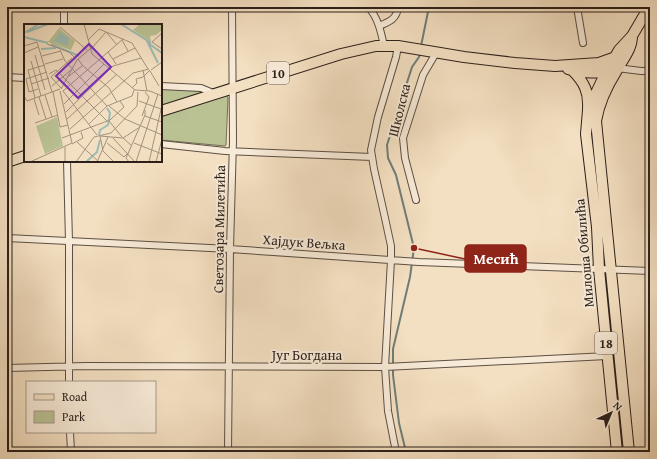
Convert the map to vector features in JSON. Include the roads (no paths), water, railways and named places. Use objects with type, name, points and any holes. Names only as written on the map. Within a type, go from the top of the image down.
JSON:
[{"type":"main road","points":[[632,36],[650,7]]},
{"type":"main road","name":"Милоша Обилића","points":[[617,452],[599,269],[597,227],[586,134],[588,110],[613,58],[632,36]]},
{"type":"main road","name":"Милоша Обилића","points":[[629,452],[596,121],[600,100],[617,68],[627,54],[632,36]]},
{"type":"main road","name":"10","points":[[162,111],[341,54],[384,46],[398,46],[515,63],[555,66],[599,63],[613,58]]},
{"type":"main road","points":[[613,58],[614,64],[617,68]]},
{"type":"main road","name":"10","points":[[555,66],[573,71],[606,72],[617,68]]},
{"type":"main road","name":"18","points":[[573,71],[580,78],[586,90],[588,110]]},
{"type":"main road","points":[[7,162],[24,156]]},
{"type":"street","points":[[64,7],[64,24]]},
{"type":"street","name":"Светозара Милетића","points":[[228,452],[232,151],[232,7]]},
{"type":"street","points":[[368,7],[374,13],[384,46]]},
{"type":"street","points":[[379,26],[394,18],[398,11],[398,7]]},
{"type":"street","points":[[577,7],[583,43]]},
{"type":"street","points":[[396,452],[388,411],[387,367],[391,260],[390,246],[372,157],[372,140],[398,46]]},
{"type":"street","name":"Школска","points":[[416,200],[404,158],[403,138],[432,52]]},
{"type":"street","points":[[617,68],[650,71]]},
{"type":"street","points":[[7,77],[24,78]]},
{"type":"street","points":[[162,86],[201,88],[213,94]]},
{"type":"street","points":[[162,144],[232,151],[372,157]]},
{"type":"street","points":[[66,162],[69,381]]},
{"type":"street","name":"Хајдук Вељка","points":[[7,238],[230,249],[419,262],[650,271]]},
{"type":"street","name":"Југ Богдана","points":[[7,368],[230,366],[387,367],[607,356]]},
{"type":"street","points":[[70,433],[71,452]]},
{"type":"waterway","points":[[421,46],[429,7]]},
{"type":"waterway","points":[[406,452],[399,423],[393,375],[393,349],[410,277],[414,248],[396,175],[388,158],[387,145],[412,67],[420,53]]},
{"type":"place","name":"Месић","points":[[414,248]]}]
